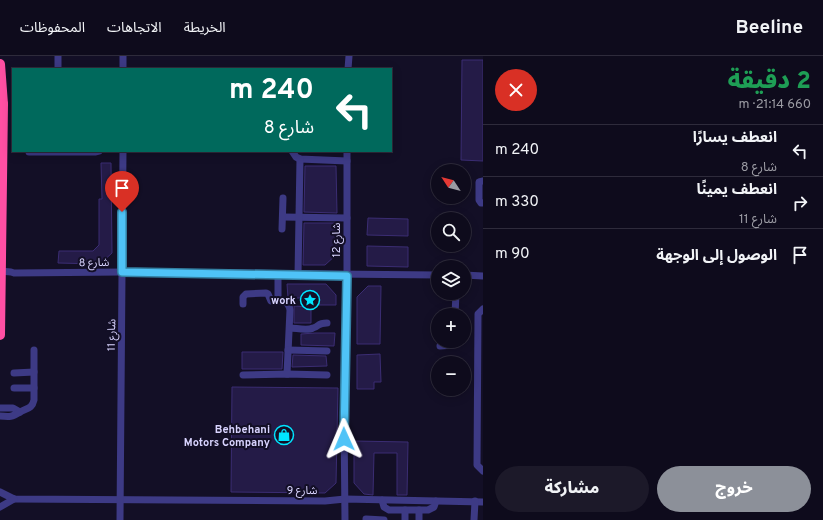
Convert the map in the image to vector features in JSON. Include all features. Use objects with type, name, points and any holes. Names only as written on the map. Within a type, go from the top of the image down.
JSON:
[{"type":"highway","points":[[0,64],[3,104],[0,335]]},
{"type":"street","points":[[58,56],[58,68]]},
{"type":"street","points":[[123,56],[123,68]]},
{"type":"street","points":[[348,68],[349,56]]},
{"type":"street","points":[[29,152],[95,152]]},
{"type":"street","name":"شارع 11","points":[[120,520],[123,152]]},
{"type":"street","points":[[293,152],[296,157],[300,159],[347,161]]},
{"type":"street","name":"شارع 12","points":[[345,520],[344,418],[347,276],[347,152]]},
{"type":"street","points":[[298,275],[300,159]]},
{"type":"street","points":[[483,181],[479,182],[479,200],[483,203]]},
{"type":"street","points":[[282,228],[283,198]]},
{"type":"street","points":[[283,217],[347,218]]},
{"type":"street","name":"شارع 8","points":[[0,270],[14,273],[122,272],[347,276],[431,275]]},
{"type":"street","name":"شارع 8","points":[[0,276],[14,273]]},
{"type":"street","points":[[278,274],[278,301]]},
{"type":"street","points":[[471,276],[483,276]]},
{"type":"street","points":[[242,304],[243,297],[247,294],[266,293],[271,301],[285,301],[289,306],[290,328],[287,374]]},
{"type":"street","points":[[483,309],[478,314],[481,390],[477,465],[483,471]]},
{"type":"street","points":[[290,328],[310,329],[314,328],[320,323],[327,323]]},
{"type":"street","points":[[0,416],[13,416],[27,410],[33,405],[34,350]]},
{"type":"street","points":[[288,350],[327,351]]},
{"type":"street","points":[[14,373],[34,372]]},
{"type":"street","points":[[243,375],[327,375]]},
{"type":"street","points":[[14,388],[34,388]]},
{"type":"street","points":[[0,408],[13,408],[20,412]]},
{"type":"street","points":[[0,492],[14,499]]},
{"type":"street","points":[[0,507],[14,499]]},
{"type":"street","name":"شارع 9","points":[[14,499],[325,501],[345,499],[483,502]]},
{"type":"street","points":[[382,500],[383,506],[387,509],[405,510],[430,510],[434,507],[436,501]]},
{"type":"street","points":[[474,520],[475,502]]},
{"type":"street","points":[[405,510],[405,520]]},
{"type":"street","points":[[419,510],[419,520]]},
{"type":"street","points":[[366,519],[384,520]]},
{"type":"building","points":[[462,60],[483,60],[483,161],[461,160]]},
{"type":"building","points":[[101,163],[111,163],[112,253],[100,264],[58,263],[59,251],[93,251],[99,245],[99,199],[102,199]]},
{"type":"building","points":[[305,166],[336,166],[337,213],[304,212]]},
{"type":"building","points":[[368,218],[408,219],[408,236],[367,235]]},
{"type":"building","points":[[304,223],[336,223],[336,255],[325,265],[303,265]]},
{"type":"building","points":[[367,246],[408,247],[408,267],[367,266]]},
{"type":"building","points":[[287,284],[326,284],[336,295],[336,305],[315,305],[315,298],[288,298]]},
{"type":"building","points":[[368,286],[381,286],[380,344],[357,344],[357,297]]},
{"type":"building","points":[[294,306],[311,307],[311,323],[294,323]]},
{"type":"building","points":[[335,333],[334,346],[301,345],[301,334]]},
{"type":"building","points":[[242,352],[283,352],[282,369],[242,369]]},
{"type":"building","points":[[380,354],[381,382],[374,382],[374,389],[357,389],[357,355]]},
{"type":"building","points":[[293,355],[326,356],[327,366],[292,367]]},
{"type":"building","name":"Behbehani Motors Company","points":[[232,387],[338,388],[336,483],[325,493],[231,492]]},
{"type":"building","points":[[354,441],[408,442],[407,495],[397,495],[397,453],[374,453],[373,495],[364,494],[354,483]]},
{"type":"place","name":"work","points":[[310,300]]},
{"type":"place","name":"Behbehani Motors Company","points":[[284,435]]},
{"type":"route","points":[[122,212],[122,272],[347,276],[344,439]]}]
